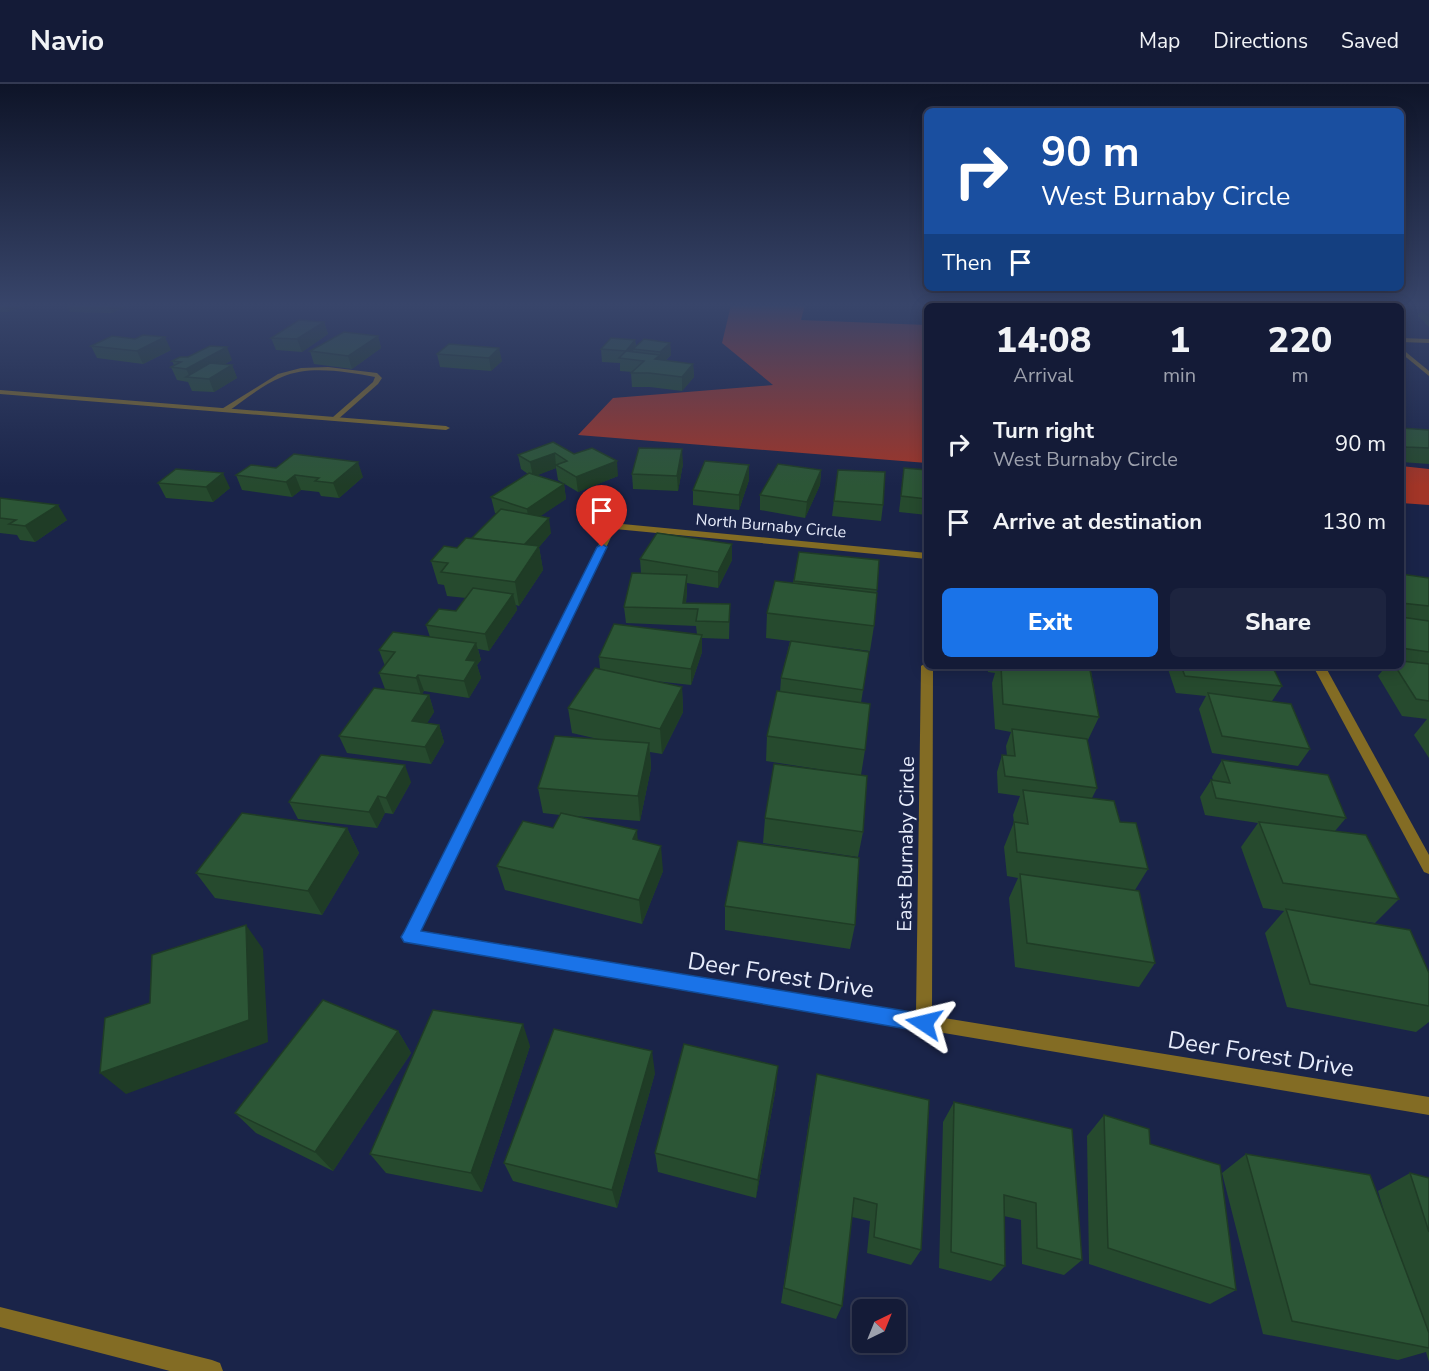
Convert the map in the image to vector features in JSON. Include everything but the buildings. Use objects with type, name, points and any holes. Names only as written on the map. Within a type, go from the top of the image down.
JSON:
[{"type":"street","points":[[224,410],[290,371],[312,370],[377,375],[379,378],[376,383],[336,419]]},
{"type":"street","points":[[0,392],[446,428]]},
{"type":"street","name":"North Burnaby Circle","points":[[410,937],[612,526],[924,556]]},
{"type":"street","name":"East Burnaby Circle","points":[[924,1023],[927,669]]},
{"type":"street","points":[[1321,669],[1429,868]]},
{"type":"street","name":"Deer Forest Drive","points":[[410,937],[1429,1107]]},
{"type":"street","points":[[0,1317],[212,1371]]},
{"type":"shaded area","points":[[749,365],[924,365],[924,463],[578,435],[613,398],[773,385]]},
{"type":"shaded area","points":[[1404,466],[1429,469],[1429,505],[1404,503]]},
{"type":"route","points":[[602,547],[410,937],[924,1023]]}]
